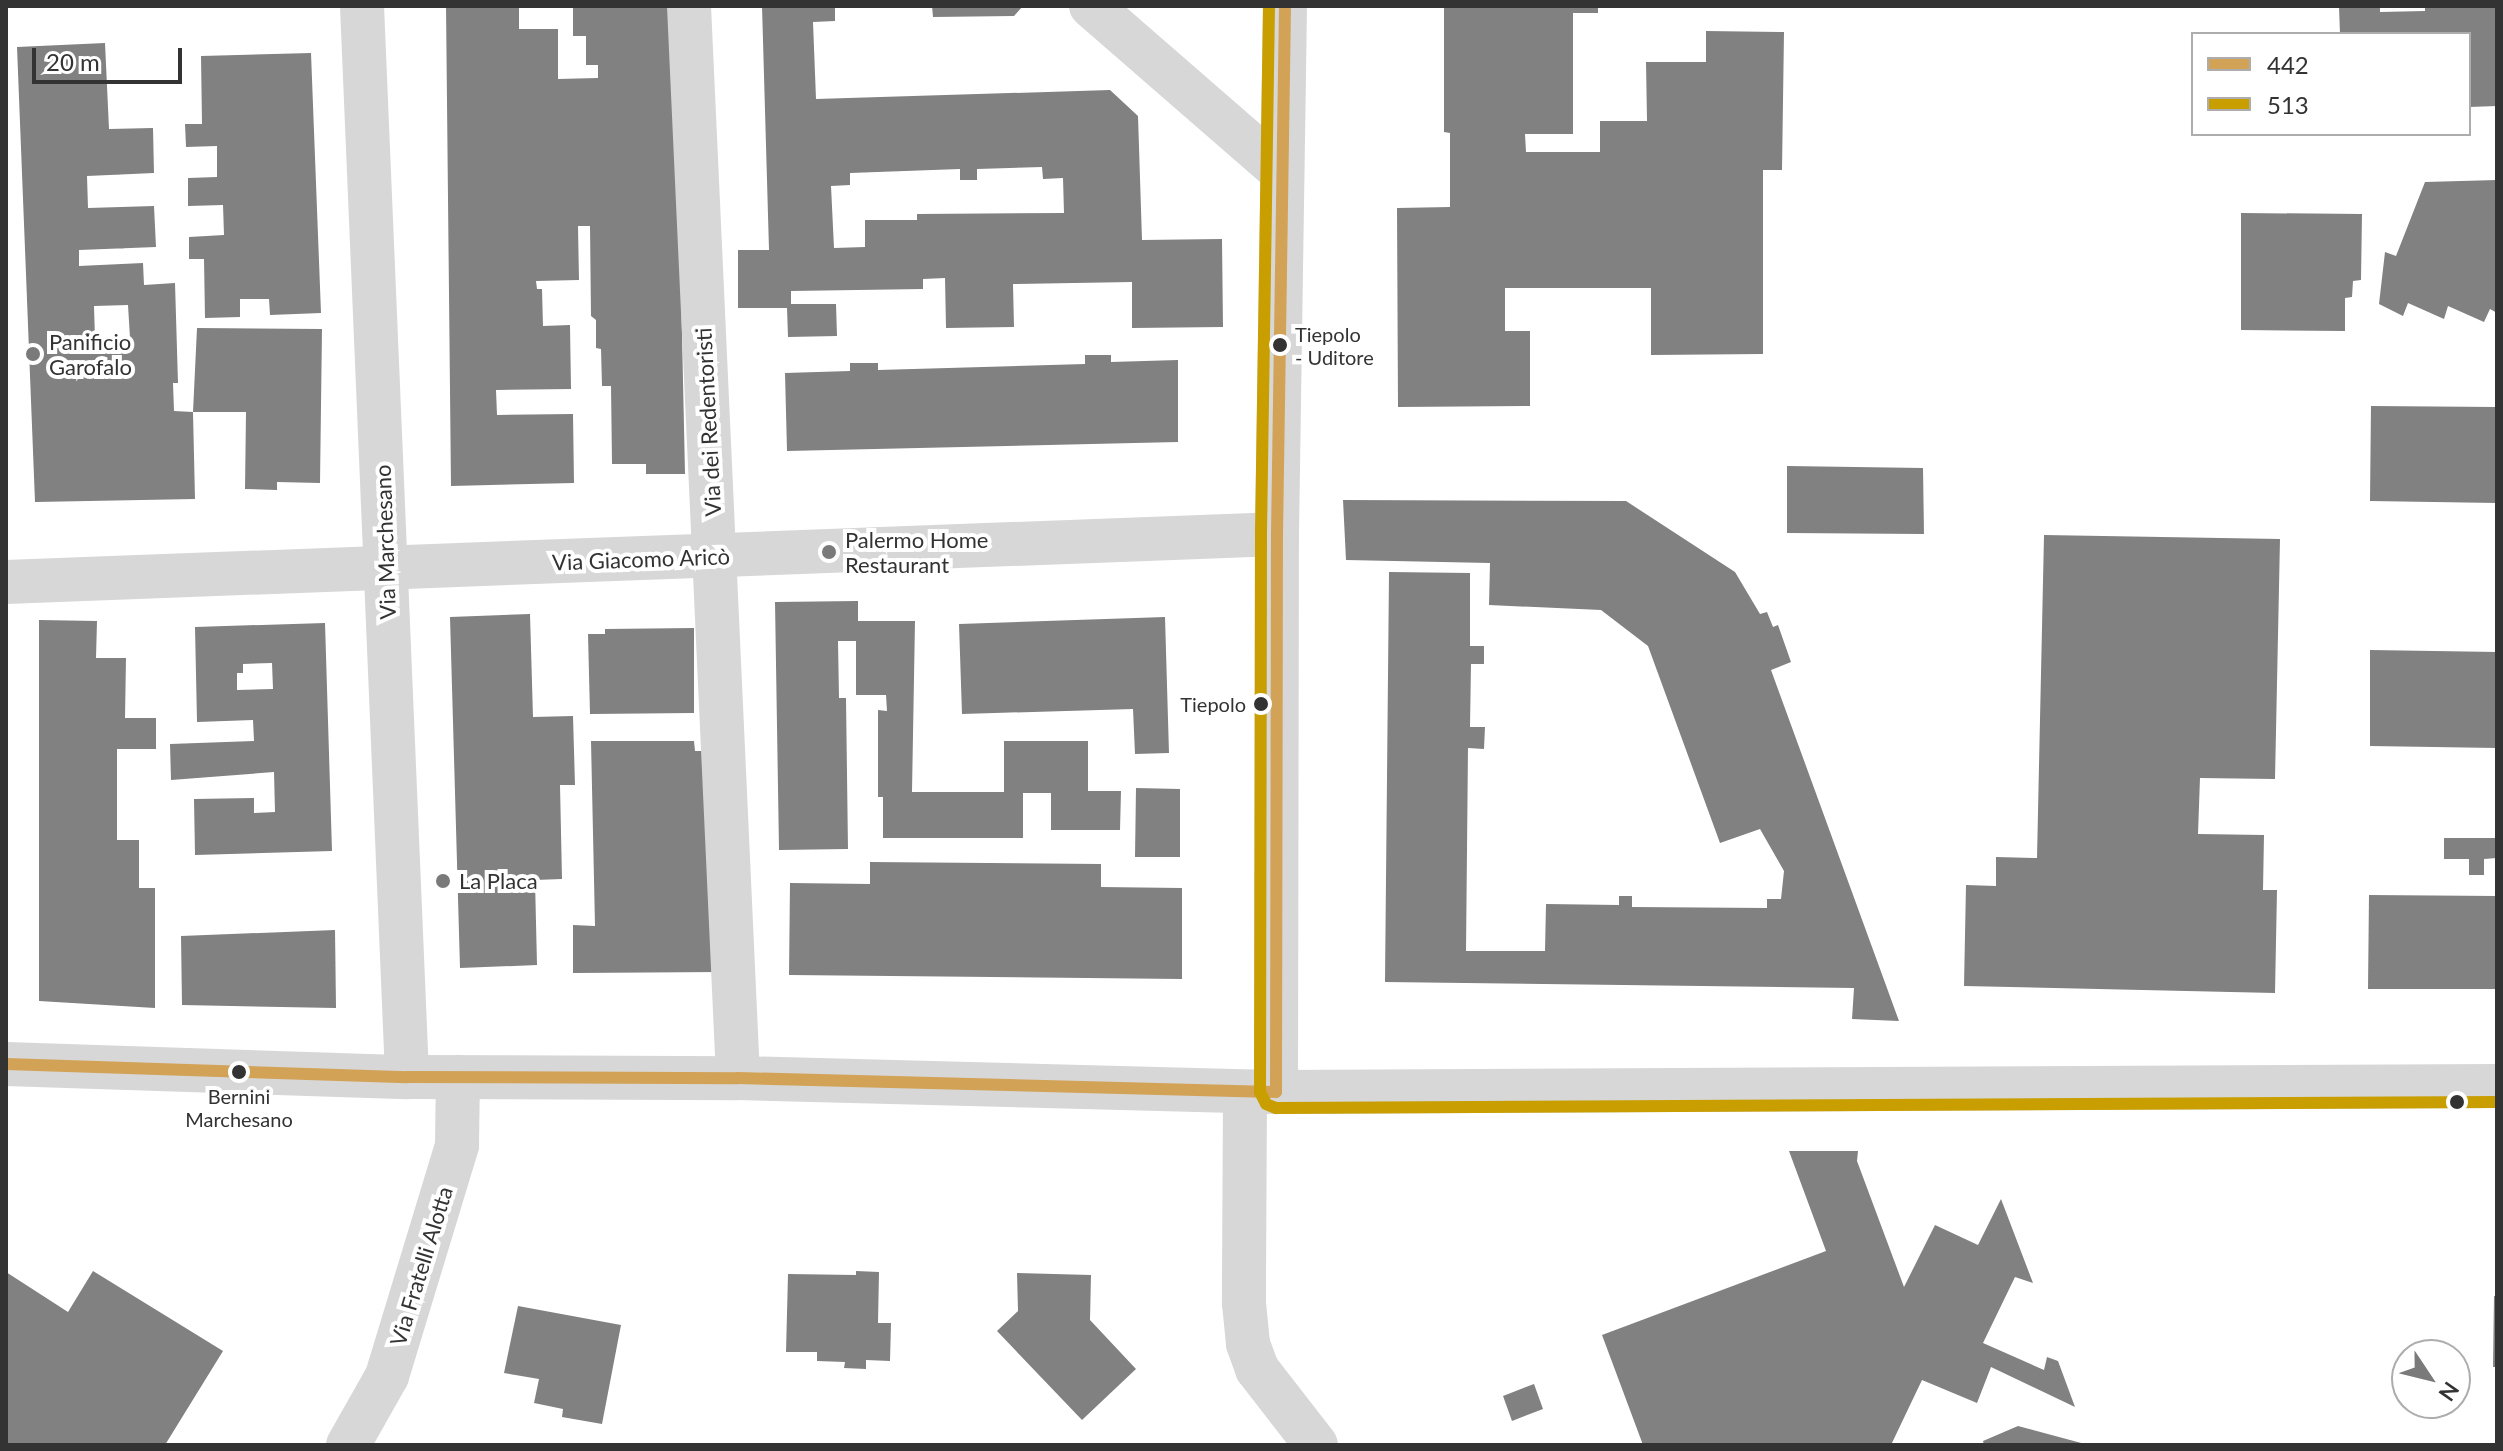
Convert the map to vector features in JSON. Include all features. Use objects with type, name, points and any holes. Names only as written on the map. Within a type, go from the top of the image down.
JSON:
[{"type":"street","name":"Via Marchesano","points":[[362,6],[407,1077]]},
{"type":"street","name":"Via dei Redentoristi","points":[[689,6],[738,1078]]},
{"type":"street","points":[[1091,6],[1282,172]]},
{"type":"street","points":[[1285,6],[1277,534],[1260,1092],[1244,1303],[1248,1344],[1257,1369],[1316,1445]]},
{"type":"street","name":"Via Giacomo Aricò","points":[[6,582],[1277,534]]},
{"type":"street","points":[[6,1064],[407,1077],[738,1078],[1260,1092],[2497,1086]]},
{"type":"street","name":"Via Fratelli Alotta","points":[[348,1445],[387,1376],[453,1159],[457,1145],[458,1077]]},
{"type":"building","points":[[446,6],[519,6],[519,29],[558,29],[558,79],[598,78],[598,65],[586,65],[586,36],[573,36],[573,6],[675,6],[685,474],[646,474],[646,464],[612,464],[611,386],[602,386],[601,349],[596,348],[596,320],[591,316],[590,226],[578,226],[579,280],[536,281],[537,289],[542,289],[543,326],[570,325],[571,389],[496,390],[497,415],[573,414],[574,483],[451,486]]},
{"type":"building","points":[[762,6],[835,6],[835,21],[813,22],[816,99],[1110,90],[1138,116],[1142,240],[1222,239],[1223,327],[1132,328],[1132,282],[1013,284],[1014,327],[946,328],[945,278],[923,279],[923,289],[791,291],[791,304],[836,304],[837,336],[788,337],[787,308],[738,308],[738,250],[769,250]],"holes":[[[1042,167],[1043,179],[1063,178],[1064,213],[917,214],[917,220],[865,220],[865,247],[834,248],[831,186],[850,185],[850,173],[960,169],[960,180],[977,180],[977,169]]]},
{"type":"building","points":[[932,6],[1023,6],[1014,16],[933,17]]},
{"type":"building","points":[[1444,6],[1598,6],[1598,13],[1573,13],[1573,134],[1525,134],[1526,152],[1600,152],[1600,121],[1647,121],[1646,62],[1706,62],[1706,31],[1784,32],[1782,170],[1763,170],[1763,354],[1651,355],[1651,288],[1505,288],[1505,331],[1530,331],[1530,406],[1398,407],[1397,208],[1450,207],[1450,133],[1444,132]]},
{"type":"building","points":[[2380,6],[2380,12],[2425,11],[2425,6],[2497,6],[2497,106],[2471,107],[2471,32],[2340,32],[2339,7]]},
{"type":"building","points":[[105,43],[109,129],[153,128],[154,173],[87,176],[88,208],[154,206],[156,247],[79,250],[79,266],[143,263],[144,285],[175,283],[178,383],[173,383],[174,411],[193,412],[195,499],[35,502],[17,47]],"holes":[[[128,305],[130,338],[95,339],[94,306]]]},
{"type":"building","points":[[311,53],[321,313],[270,315],[269,299],[240,299],[240,317],[205,318],[204,259],[189,259],[189,237],[224,235],[223,205],[188,206],[188,178],[217,177],[217,146],[186,147],[185,124],[202,124],[201,56]]},
{"type":"building","points":[[2497,180],[2497,313],[2490,309],[2484,322],[2448,306],[2444,319],[2408,303],[2403,316],[2379,304],[2385,252],[2396,256],[2425,182]]},
{"type":"building","points":[[2241,213],[2362,214],[2361,280],[2353,281],[2352,297],[2345,298],[2345,331],[2241,330]]},
{"type":"building","points":[[197,328],[322,329],[320,483],[277,482],[277,490],[245,489],[246,412],[193,412]]},
{"type":"building","points":[[1085,355],[1111,355],[1111,362],[1178,360],[1178,442],[787,451],[785,373],[850,371],[850,363],[878,363],[878,370],[1085,364]]},
{"type":"building","points":[[2371,406],[2497,407],[2497,503],[2370,501]]},
{"type":"building","points":[[1787,466],[1923,468],[1924,534],[1787,533]]},
{"type":"building","points":[[1343,500],[1626,501],[1735,572],[1760,614],[1767,612],[1773,627],[1778,625],[1791,662],[1771,670],[1899,1021],[1852,1019],[1854,988],[1385,982],[1389,572],[1470,573],[1470,646],[1484,646],[1484,664],[1471,664],[1470,727],[1485,727],[1484,749],[1468,748],[1466,951],[1545,951],[1546,904],[1619,905],[1619,896],[1632,896],[1632,907],[1767,908],[1767,899],[1781,899],[1784,871],[1760,829],[1720,843],[1648,646],[1601,610],[1489,605],[1490,563],[1346,560]]},
{"type":"building","points":[[2044,535],[2280,539],[2275,779],[2200,778],[2198,834],[2264,835],[2263,890],[2277,890],[2275,993],[1964,986],[1966,885],[1996,886],[1996,857],[2037,858]]},
{"type":"building","points":[[858,601],[858,621],[915,621],[912,792],[1004,792],[1004,741],[1088,741],[1088,791],[1121,791],[1120,830],[1051,830],[1051,793],[1023,793],[1023,838],[883,838],[883,797],[878,797],[878,710],[887,711],[886,695],[856,695],[856,641],[838,641],[839,698],[846,698],[848,849],[779,850],[775,602]]},
{"type":"building","points":[[530,614],[533,717],[573,716],[575,785],[560,785],[562,879],[535,880],[537,965],[460,968],[450,617]]},
{"type":"building","points":[[1165,617],[1169,753],[1135,754],[1133,709],[962,714],[959,624]]},
{"type":"building","points":[[39,620],[97,621],[96,658],[126,658],[125,718],[156,718],[156,749],[117,749],[117,840],[139,840],[139,888],[155,888],[155,1008],[39,1001]]},
{"type":"building","points":[[325,623],[332,851],[195,855],[194,799],[254,798],[254,813],[275,812],[274,772],[171,780],[170,744],[254,741],[253,720],[197,722],[195,627]],"holes":[[[272,663],[273,689],[237,690],[237,673],[243,673],[243,664]]]},
{"type":"building","points":[[694,628],[694,713],[590,714],[588,634],[605,634],[605,629]]},
{"type":"building","points":[[2370,650],[2497,652],[2497,748],[2370,746]]},
{"type":"building","points":[[591,741],[694,741],[695,751],[713,751],[720,972],[573,973],[573,925],[595,926]]},
{"type":"building","points":[[1136,788],[1180,789],[1180,857],[1135,857]]},
{"type":"building","points":[[2444,838],[2497,838],[2497,858],[2484,859],[2484,875],[2469,875],[2469,859],[2444,859]]},
{"type":"building","points":[[870,862],[1101,864],[1101,887],[1182,888],[1182,979],[789,975],[790,883],[870,884]]},
{"type":"building","points":[[2369,895],[2497,896],[2497,989],[2368,989]]},
{"type":"building","points":[[335,930],[336,1008],[182,1005],[181,936]]},
{"type":"building","points":[[1789,1151],[1858,1151],[1857,1161],[1904,1287],[1935,1225],[1978,1245],[2001,1199],[2033,1283],[2015,1277],[1983,1343],[2044,1370],[2047,1357],[2058,1361],[2075,1407],[1991,1367],[1977,1403],[1922,1380],[1891,1445],[1643,1445],[1602,1335],[1826,1251]]},
{"type":"building","points":[[93,1271],[223,1351],[165,1445],[6,1445],[6,1272],[68,1312]]},
{"type":"building","points":[[856,1271],[879,1272],[878,1323],[891,1323],[890,1361],[866,1360],[866,1369],[844,1368],[845,1362],[817,1361],[817,1352],[786,1352],[788,1274],[856,1275]]},
{"type":"building","points":[[1017,1273],[1091,1275],[1090,1320],[1136,1369],[1082,1420],[997,1331],[1018,1311]]},
{"type":"building","points":[[2494,1296],[2497,1296],[2497,1367],[2493,1367]]},
{"type":"building","points":[[518,1306],[621,1325],[602,1424],[562,1417],[563,1409],[534,1403],[539,1379],[504,1373]]},
{"type":"building","points":[[1534,1384],[1543,1409],[1512,1421],[1503,1396]]},
{"type":"building","points":[[2018,1426],[2085,1445],[1984,1445],[1983,1441]]},
{"type":"transit line","name":"513","points":[[1269,6],[1261,534],[1260,1092],[1266,1104],[1276,1108],[2497,1102]]},
{"type":"transit line","name":"442","points":[[6,1064],[407,1077],[738,1078],[1276,1092],[1277,534],[1285,6]]},
{"type":"place","name":"Tiepolo - Uditore","points":[[1280,345]]},
{"type":"place","name":"Panificio Garofalo","points":[[33,354]]},
{"type":"place","name":"Palermo Home Restaurant","points":[[829,552]]},
{"type":"place","name":"Tiepolo","points":[[1261,704]]},
{"type":"place","name":"La Placa","points":[[443,881]]},
{"type":"place","name":"Bernini Marchesano","points":[[239,1072]]}]
